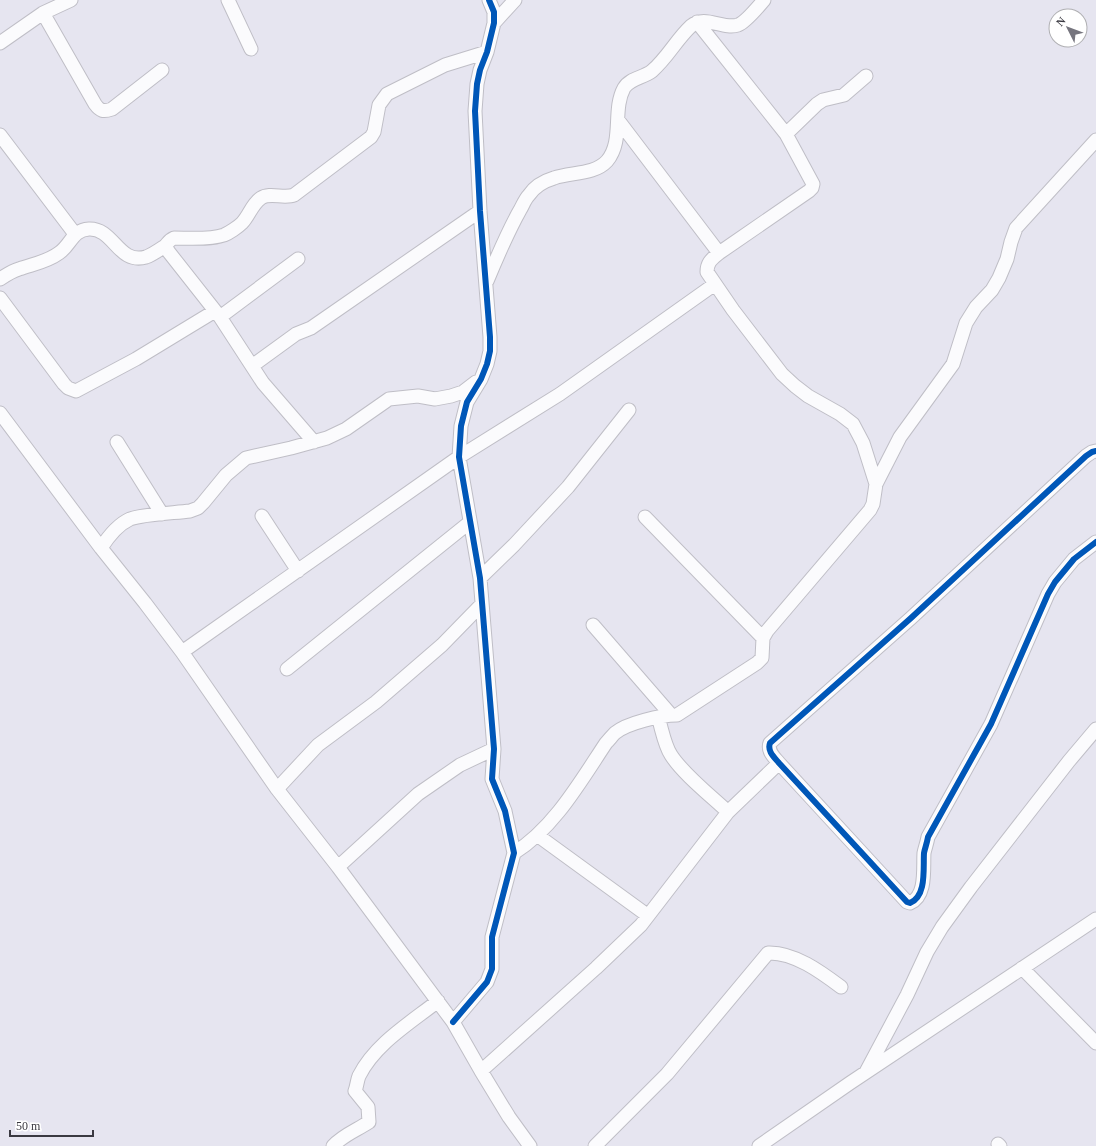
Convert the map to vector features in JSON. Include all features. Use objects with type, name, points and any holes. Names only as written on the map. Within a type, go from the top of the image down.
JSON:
[{"type":"street","points":[[0,43],[44,13],[71,0]]},
{"type":"street","points":[[228,0],[251,50]]},
{"type":"street","points":[[453,1022],[487,982],[492,970],[492,937],[514,853],[505,811],[492,779],[494,749],[480,578],[459,457],[461,426],[467,402],[481,379],[490,351],[480,212],[475,111],[477,84],[480,70],[487,52],[494,23],[494,12],[489,0]]},
{"type":"street","points":[[494,23],[516,0]]},
{"type":"street","points":[[486,283],[513,222],[529,195],[539,184],[553,178],[601,167],[608,159],[615,146],[620,99],[625,87],[634,79],[650,73],[664,60],[681,37],[697,22],[704,21],[733,26],[740,24],[764,0]]},
{"type":"street","points":[[44,13],[95,104],[100,110],[106,111],[112,108],[162,70]]},
{"type":"street","points":[[697,22],[786,134],[813,184],[809,191],[709,261],[707,272],[733,310],[782,374],[808,396],[840,414],[853,424],[863,443],[876,484]]},
{"type":"street","points":[[0,279],[18,269],[53,257],[61,252],[75,234],[81,230],[91,229],[104,234],[129,257],[138,258],[147,257],[166,245],[169,240],[174,238],[211,237],[224,235],[243,222],[252,207],[261,198],[266,196],[288,197],[294,195],[371,137],[374,132],[380,105],[387,94],[445,65],[487,52]]},
{"type":"street","points":[[786,134],[817,104],[823,100],[844,95],[866,76]]},
{"type":"street","points":[[618,120],[719,253]]},
{"type":"street","points":[[0,135],[75,234]]},
{"type":"street","points":[[514,853],[524,847],[560,811],[606,743],[615,733],[627,727],[658,717],[677,715],[757,663],[762,658],[763,638],[767,631],[870,510],[873,504],[876,484],[900,437],[954,364],[966,322],[976,307],[992,290],[999,278],[1007,259],[1016,228],[1096,140]]},
{"type":"street","points":[[252,366],[296,334],[311,328],[480,212]]},
{"type":"street","points":[[166,245],[168,251],[218,314],[263,383],[314,442]]},
{"type":"street","points":[[0,298],[64,384],[68,388],[76,391],[218,314],[298,259]]},
{"type":"street","points":[[182,652],[459,457],[560,394],[715,284]]},
{"type":"street","points":[[101,548],[114,532],[130,520],[190,511],[198,508],[226,475],[246,458],[326,438],[346,429],[389,399],[418,396],[435,399],[451,396],[463,392],[481,379]]},
{"type":"street","points":[[480,578],[514,545],[568,487],[629,410]]},
{"type":"street","points":[[0,413],[101,548],[182,652],[277,789],[338,867],[438,1001],[453,1022],[509,1117],[530,1146]]},
{"type":"street","points":[[117,442],[162,514]]},
{"type":"street","points":[[1096,451],[1086,456],[911,618],[770,743],[768,749],[779,763],[906,902],[910,903],[916,899],[924,879],[924,853],[928,838],[991,724],[1048,594],[1055,582],[1074,559],[1096,542]]},
{"type":"street","points":[[262,516],[298,571]]},
{"type":"street","points":[[645,517],[763,638]]},
{"type":"street","points":[[287,670],[470,522]]},
{"type":"street","points":[[277,789],[318,745],[382,697],[442,645],[482,604]]},
{"type":"street","points":[[593,625],[672,715]]},
{"type":"street","points":[[658,717],[672,756],[686,772],[728,812]]},
{"type":"street","points":[[866,1072],[907,994],[927,952],[942,927],[971,887],[1096,729]]},
{"type":"street","points":[[338,867],[418,794],[460,765],[494,749]]},
{"type":"street","points":[[481,1071],[596,968],[640,925],[728,812],[779,763]]},
{"type":"street","points":[[537,834],[648,916]]},
{"type":"street","points":[[759,1146],[866,1072],[1096,919]]},
{"type":"street","points":[[595,1146],[668,1074],[768,953],[776,953],[799,960],[841,987]]},
{"type":"street","points":[[1022,968],[1096,1043]]},
{"type":"street","points":[[333,1146],[346,1134],[369,1122],[368,1107],[355,1091],[359,1077],[370,1059],[382,1045],[438,1001]]},
{"type":"cycle path","points":[[453,1022],[487,982],[492,969],[492,937],[514,853],[505,811],[492,779],[494,749],[480,578],[459,457],[461,426],[467,402],[481,379],[490,351],[480,211],[475,111],[477,84],[480,70],[487,52],[494,23],[494,12],[489,0]]},
{"type":"cycle path","points":[[1096,451],[1086,456],[911,618],[770,743],[769,749],[775,758],[907,902],[910,903],[915,899],[922,888],[924,853],[928,837],[991,724],[1048,594],[1055,582],[1074,559],[1096,542]]}]
